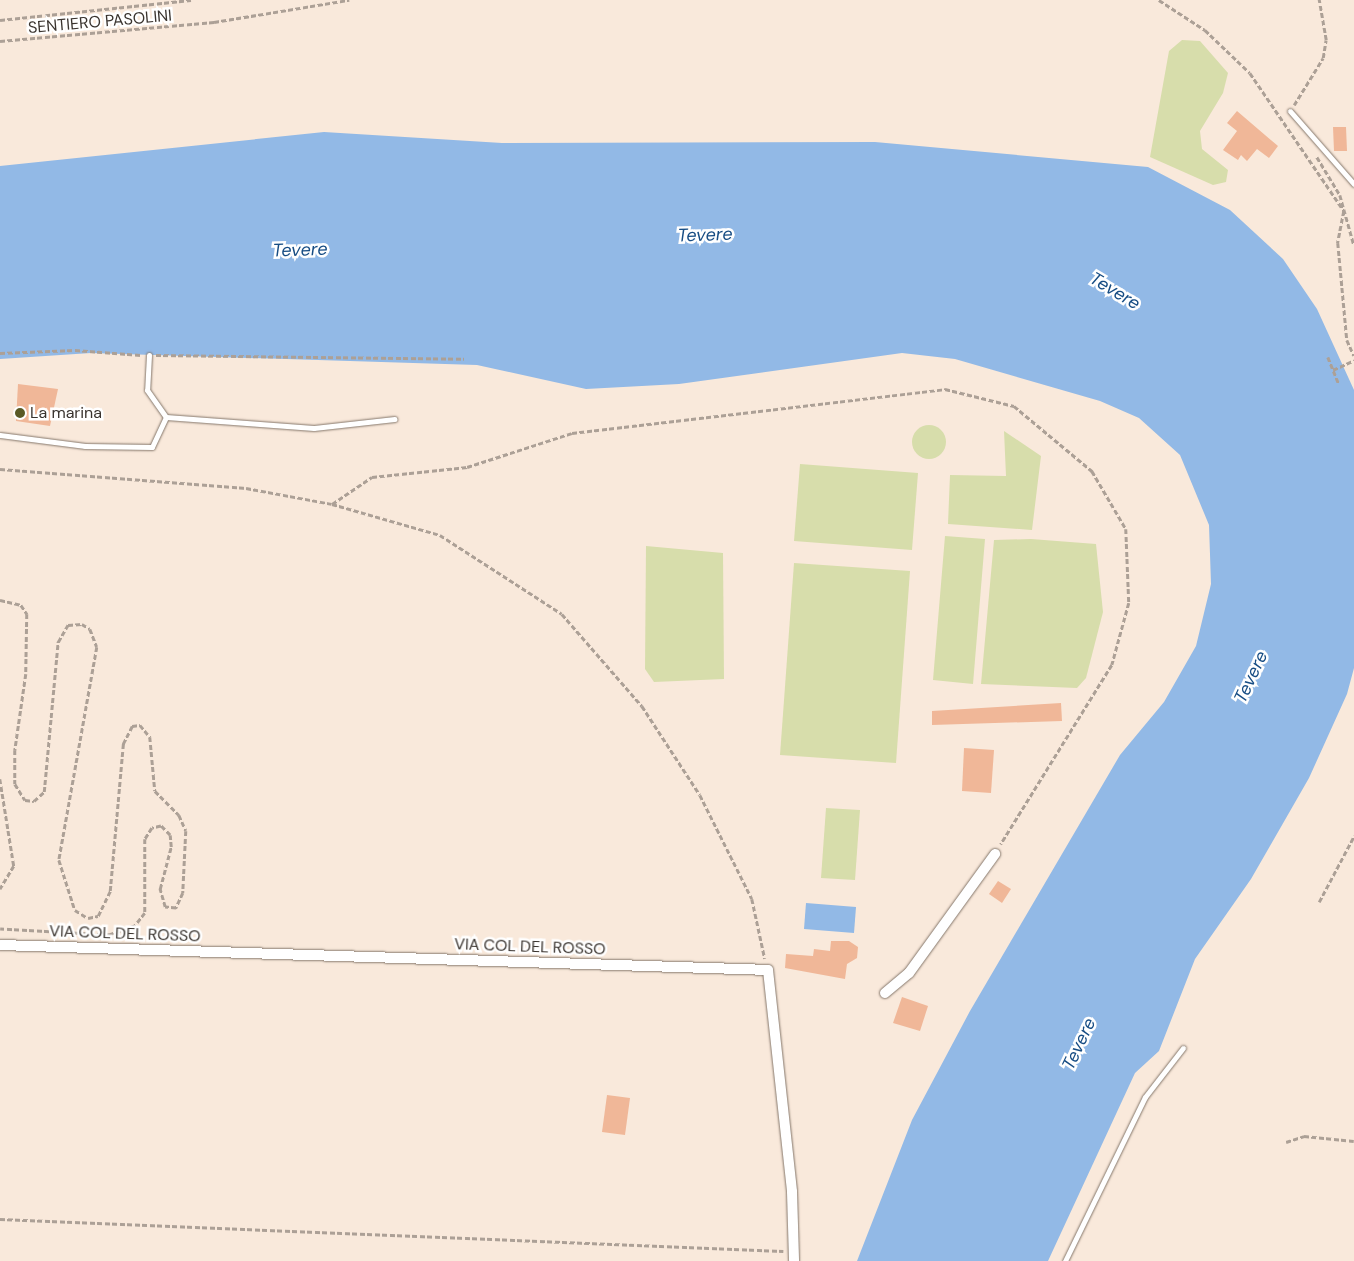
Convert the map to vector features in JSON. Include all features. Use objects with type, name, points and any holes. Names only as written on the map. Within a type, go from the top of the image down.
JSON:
[{"type":"street","points":[[885,994],[909,973],[995,854]]},
{"type":"street","name":"VIA COL DEL ROSSO","points":[[0,945],[768,970]]},
{"type":"street","points":[[768,970],[794,1256]]},
{"type":"lane","points":[[1290,111],[1354,184]]},
{"type":"lane","points":[[149,355],[147,390],[166,417]]},
{"type":"lane","points":[[166,417],[314,428],[394,420]]},
{"type":"lane","points":[[0,435],[85,446],[152,447],[166,417]]},
{"type":"lane","points":[[1065,1261],[1142,1102],[1182,1048]]},
{"type":"path","points":[[0,20],[190,0]]},
{"type":"path","name":"SENTIERO PASOLINI","points":[[0,41],[214,22],[349,0]]},
{"type":"path","points":[[1160,0],[1224,48],[1250,73],[1344,211],[1338,243],[1347,340],[1354,356]]},
{"type":"path","points":[[1290,111],[1322,58],[1326,40],[1319,0]]},
{"type":"path","points":[[1284,114],[1306,142]]},
{"type":"path","points":[[1311,149],[1340,196],[1354,245]]},
{"type":"path","points":[[0,353],[75,350],[149,355],[464,359]]},
{"type":"path","points":[[1328,357],[1339,384]]},
{"type":"path","points":[[1333,370],[1354,360]]},
{"type":"path","points":[[332,504],[372,477],[467,468],[572,433],[945,389],[1014,406],[1092,471],[1126,529],[1129,603],[1112,665],[995,854]]},
{"type":"path","points":[[0,469],[246,488],[332,504],[440,535],[562,614],[642,706],[700,795],[752,899],[768,970]]},
{"type":"path","points":[[0,600],[21,604],[27,614],[26,674],[15,759],[15,784],[25,800],[34,801],[44,792],[58,642],[68,626],[82,624],[90,629],[95,642],[59,860],[75,910],[88,918],[98,916],[110,891],[122,753],[132,726],[140,725],[150,737],[155,791],[179,815],[186,831],[183,893],[176,908],[166,907],[160,888],[171,848],[170,835],[161,826],[152,828],[145,839],[146,913],[135,926],[109,935],[0,929]]},
{"type":"path","points":[[0,779],[14,866],[0,889]]},
{"type":"path","points":[[1319,902],[1354,836]]},
{"type":"path","points":[[1286,1142],[1304,1136],[1354,1141]]},
{"type":"path","points":[[0,1219],[794,1256]]},
{"type":"green space","points":[[1182,40],[1200,41],[1228,73],[1223,93],[1200,131],[1202,149],[1228,170],[1226,182],[1213,185],[1150,157],[1169,51]]},
{"type":"green space","points":[[929,425],[936,426],[941,430],[945,435],[945,449],[941,454],[936,458],[929,459],[922,458],[917,454],[913,449],[912,442],[913,435],[917,430],[922,426]]},
{"type":"green space","points":[[1004,431],[1041,456],[1032,530],[948,524],[950,475],[1006,476]]},
{"type":"green space","points":[[800,464],[918,473],[912,550],[794,541]]},
{"type":"green space","points":[[945,536],[985,539],[973,684],[933,680]]},
{"type":"green space","points":[[1031,539],[1096,544],[1103,612],[1086,678],[1077,688],[981,684],[994,540]]},
{"type":"green space","points":[[646,546],[723,553],[724,679],[654,682],[645,669]]},
{"type":"green space","points":[[794,563],[910,571],[896,763],[780,755]]},
{"type":"green space","points":[[826,808],[860,810],[855,880],[821,878]]},
{"type":"water","name":"Tevere","points":[[324,132],[502,143],[875,142],[1148,167],[1230,210],[1283,259],[1317,309],[1354,390],[1354,668],[1347,694],[1309,778],[1251,879],[1195,959],[1159,1051],[1135,1073],[1048,1261],[857,1261],[912,1120],[970,1011],[1120,755],[1164,702],[1196,646],[1211,584],[1209,525],[1180,455],[1139,418],[1100,401],[955,359],[902,353],[679,384],[586,389],[477,365],[91,353],[0,359],[0,166]]},
{"type":"water","points":[[806,903],[856,907],[854,933],[804,929]]},
{"type":"building","points":[[1237,111],[1278,146],[1269,158],[1257,149],[1247,161],[1241,155],[1238,160],[1223,150],[1237,131],[1227,123]]},
{"type":"building","points":[[1333,127],[1346,127],[1347,151],[1334,151]]},
{"type":"building","points":[[18,384],[58,389],[50,426],[16,421]]},
{"type":"building","points":[[1061,703],[1062,721],[932,725],[932,711]]},
{"type":"building","points":[[964,748],[994,750],[991,793],[962,791]]},
{"type":"building","points":[[998,881],[1011,889],[1002,903],[989,894]]},
{"type":"building","points":[[831,941],[849,941],[858,947],[857,958],[847,964],[845,979],[785,968],[786,954],[813,956],[814,949],[830,951]]},
{"type":"building","points":[[902,997],[928,1006],[920,1031],[893,1023]]},
{"type":"building","points":[[607,1095],[630,1098],[625,1135],[602,1132]]},
{"type":"place","name":"La marina","points":[[20,413]]}]
